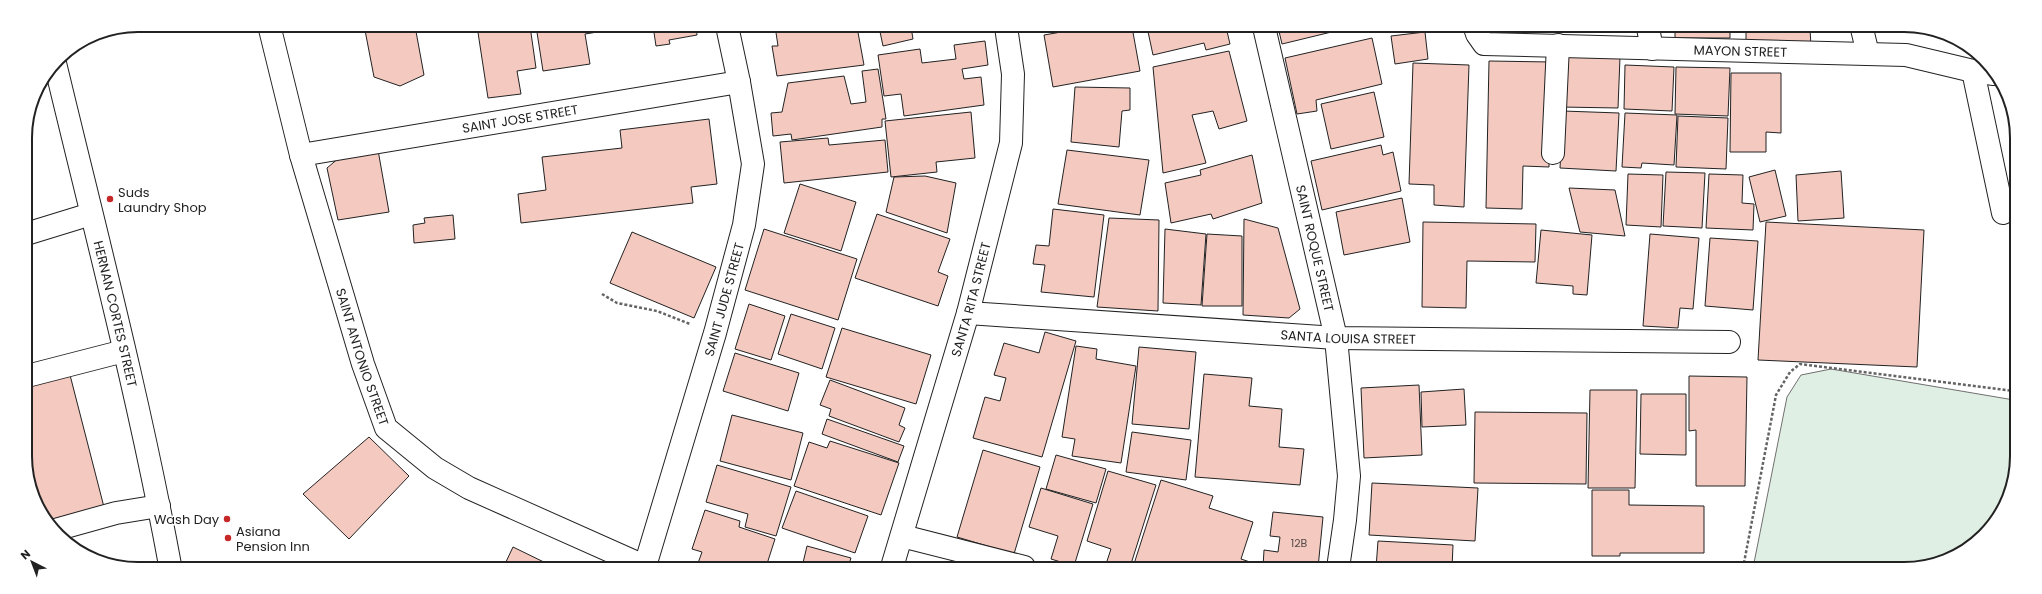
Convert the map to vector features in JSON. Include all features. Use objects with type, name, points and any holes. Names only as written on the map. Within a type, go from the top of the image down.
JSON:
[{"type":"street","name":"SAINT ANTONIO STREET","points":[[271,32],[301,155],[363,364],[386,428],[435,468],[469,488],[636,562]]},
{"type":"street","name":"SAINT JUDE STREET","points":[[646,562],[715,333],[744,225],[753,164],[739,82],[728,32]]},
{"type":"street","name":"SANTA RITA STREET","points":[[894,562],[968,313],[1011,143],[1014,74],[1007,32]]},
{"type":"street","name":"SAINT ROQUE STREET","points":[[1265,32],[1336,338],[1349,476],[1339,562]]},
{"type":"street","points":[[1863,32],[1868,54]]},
{"type":"street","name":"MAYON STREET","points":[[1480,36],[1558,45],[1650,39],[1868,54],[1906,55],[1984,72]]},
{"type":"street","points":[[1553,153],[1558,45]]},
{"type":"street","name":"HERNAN CORTES STREET","points":[[57,70],[124,350],[159,506],[169,562]]},
{"type":"street","points":[[1984,72],[2003,213]]},
{"type":"street","name":"SAINT JOSE STREET","points":[[301,155],[739,82]]},
{"type":"street","points":[[32,232],[91,214]]},
{"type":"street","name":"SANTA LOUISA STREET","points":[[968,313],[1336,338],[1728,342]]},
{"type":"street","points":[[32,375],[124,350]]},
{"type":"street","points":[[61,528],[116,513],[159,506]]},
{"type":"street","points":[[902,536],[1004,562]]},
{"type":"path","points":[[602,294],[617,303],[657,310],[715,333]]},
{"type":"path","points":[[1744,562],[1776,395],[1790,372],[1800,364],[2010,390]]},
{"type":"green space","points":[[1831,369],[2010,399],[2009,470],[2002,497],[1984,526],[1969,540],[1957,548],[1945,554],[1918,561],[1754,562],[1787,397],[1801,375]]},
{"type":"building","points":[[365,32],[416,32],[424,75],[400,86],[374,77]]},
{"type":"building","points":[[478,32],[531,32],[536,68],[517,71],[521,94],[488,98]]},
{"type":"building","points":[[537,32],[598,32],[585,34],[590,64],[543,71]]},
{"type":"building","points":[[654,32],[697,32],[697,35],[669,40],[670,44],[656,46]]},
{"type":"building","points":[[776,32],[858,32],[864,65],[777,76],[772,46],[778,46]]},
{"type":"building","points":[[880,32],[912,32],[913,39],[883,46]]},
{"type":"building","points":[[1061,32],[1133,32],[1140,71],[1053,87],[1044,35]]},
{"type":"building","points":[[1148,32],[1227,32],[1230,44],[1206,50],[1204,43],[1153,55]]},
{"type":"building","points":[[1279,32],[1332,32],[1282,44]]},
{"type":"building","points":[[1425,32],[1428,59],[1395,64],[1391,36]]},
{"type":"building","points":[[1675,32],[1730,32],[1730,38],[1675,38]]},
{"type":"building","points":[[1746,32],[1810,32],[1811,46],[1746,41]]},
{"type":"building","points":[[1372,38],[1382,84],[1316,100],[1317,111],[1297,114],[1285,58]]},
{"type":"building","points":[[985,41],[988,65],[962,69],[964,79],[981,77],[984,105],[904,116],[901,94],[884,96],[878,55],[920,49],[922,63],[956,59],[954,45]]},
{"type":"building","points":[[1229,51],[1247,121],[1219,129],[1213,111],[1192,115],[1206,163],[1163,173],[1153,67]]},
{"type":"building","points":[[1563,55],[1620,57],[1618,108],[1561,107]]},
{"type":"building","points":[[1489,61],[1551,62],[1549,167],[1523,166],[1522,209],[1486,208]]},
{"type":"building","points":[[1413,63],[1469,65],[1464,207],[1434,205],[1434,185],[1409,184]]},
{"type":"building","points":[[1625,65],[1674,67],[1672,111],[1624,109]]},
{"type":"building","points":[[1676,67],[1730,68],[1728,116],[1675,114]]},
{"type":"building","points":[[878,69],[886,119],[882,119],[882,127],[792,140],[791,134],[773,136],[771,113],[782,112],[788,83],[844,76],[851,104],[866,102],[862,71]]},
{"type":"building","points":[[1731,73],[1781,73],[1781,133],[1766,132],[1766,152],[1730,152]]},
{"type":"building","points":[[1075,87],[1130,88],[1130,110],[1122,111],[1119,147],[1071,142]]},
{"type":"building","points":[[1374,92],[1384,137],[1331,149],[1321,104]]},
{"type":"building","points":[[1563,111],[1619,113],[1616,171],[1560,168]]},
{"type":"building","points":[[971,112],[975,158],[936,162],[937,172],[891,177],[885,121]]},
{"type":"building","points":[[1625,113],[1677,115],[1674,165],[1642,163],[1641,168],[1622,167]]},
{"type":"building","points":[[1678,116],[1728,118],[1726,169],[1676,167]]},
{"type":"building","points":[[709,119],[717,184],[691,187],[693,203],[521,223],[518,194],[546,190],[542,157],[622,148],[620,130]]},
{"type":"building","points":[[828,138],[829,145],[885,140],[888,172],[784,183],[780,142]]},
{"type":"building","points":[[1381,145],[1383,155],[1393,152],[1401,191],[1322,210],[1311,161]]},
{"type":"building","points":[[378,150],[389,212],[338,220],[327,168],[340,157]]},
{"type":"building","points":[[1067,150],[1149,160],[1140,215],[1058,204]]},
{"type":"building","points":[[1252,155],[1262,203],[1213,219],[1211,214],[1171,223],[1165,183],[1201,175],[1200,170]]},
{"type":"building","points":[[1775,170],[1786,216],[1760,222],[1749,177]]},
{"type":"building","points":[[1841,171],[1844,218],[1798,221],[1796,175]]},
{"type":"building","points":[[1666,172],[1705,173],[1702,228],[1663,226]]},
{"type":"building","points":[[1628,174],[1663,175],[1661,227],[1626,225]]},
{"type":"building","points":[[1709,174],[1743,175],[1742,203],[1754,204],[1753,230],[1706,228]]},
{"type":"building","points":[[925,176],[956,183],[947,233],[886,212],[894,177]]},
{"type":"building","points":[[800,184],[856,202],[841,251],[784,233]]},
{"type":"building","points":[[1569,188],[1615,190],[1625,236],[1580,232]]},
{"type":"building","points":[[1402,198],[1410,242],[1344,255],[1336,212]]},
{"type":"building","points":[[1053,209],[1104,215],[1094,297],[1041,292],[1045,265],[1033,264],[1036,245],[1049,246]]},
{"type":"building","points":[[877,214],[950,239],[938,272],[948,276],[938,306],[855,278]]},
{"type":"building","points":[[453,215],[455,239],[414,243],[413,225],[425,223],[424,218]]},
{"type":"building","points":[[1109,218],[1159,220],[1158,311],[1097,307]]},
{"type":"building","points":[[1244,219],[1278,228],[1300,309],[1289,318],[1243,315]]},
{"type":"building","points":[[1423,222],[1536,224],[1535,262],[1467,261],[1466,308],[1422,307]]},
{"type":"building","points":[[1766,222],[1924,230],[1917,367],[1758,360]]},
{"type":"building","points":[[764,229],[857,259],[838,320],[745,290]]},
{"type":"building","points":[[1165,229],[1206,234],[1201,305],[1163,303]]},
{"type":"building","points":[[1541,230],[1592,235],[1587,295],[1573,294],[1573,286],[1536,283]]},
{"type":"building","points":[[632,232],[716,267],[694,318],[610,283]]},
{"type":"building","points":[[1207,234],[1242,236],[1242,306],[1202,306]]},
{"type":"building","points":[[1650,234],[1699,238],[1693,309],[1680,308],[1678,328],[1643,326]]},
{"type":"building","points":[[1710,238],[1758,241],[1753,310],[1705,306]]},
{"type":"building","points":[[749,304],[785,316],[771,360],[735,349]]},
{"type":"building","points":[[791,314],[835,328],[822,369],[778,354]]},
{"type":"building","points":[[842,328],[931,355],[916,404],[826,377]]},
{"type":"building","points":[[1045,332],[1076,341],[1042,457],[973,438],[985,397],[1000,401],[1006,378],[994,375],[1004,343],[1039,353]]},
{"type":"building","points":[[1076,346],[1097,349],[1096,359],[1136,366],[1121,463],[1072,456],[1075,439],[1062,437]]},
{"type":"building","points":[[1139,347],[1196,352],[1189,429],[1132,424]]},
{"type":"building","points":[[735,353],[799,373],[788,411],[723,391]]},
{"type":"building","points":[[1204,374],[1252,378],[1249,406],[1282,409],[1279,447],[1304,449],[1300,485],[1195,477]]},
{"type":"building","points":[[70,375],[105,511],[56,523],[46,509],[40,497],[34,477],[32,463],[32,386]]},
{"type":"building","points":[[1689,376],[1747,377],[1745,486],[1696,486],[1696,430],[1689,431]]},
{"type":"building","points":[[830,380],[905,408],[899,425],[905,428],[899,442],[829,416],[831,409],[820,405]]},
{"type":"building","points":[[1419,385],[1422,455],[1364,458],[1361,388]]},
{"type":"building","points":[[1464,389],[1466,425],[1422,427],[1421,392]]},
{"type":"building","points":[[1590,390],[1637,390],[1635,488],[1588,488]]},
{"type":"building","points":[[1641,394],[1686,394],[1686,455],[1640,454]]},
{"type":"building","points":[[1475,412],[1587,413],[1586,484],[1474,483]]},
{"type":"building","points":[[732,415],[803,433],[791,480],[720,461]]},
{"type":"building","points":[[827,419],[904,446],[898,462],[822,434]]},
{"type":"building","points":[[1132,432],[1191,440],[1186,480],[1126,472]]},
{"type":"building","points":[[369,437],[409,476],[349,539],[303,494]]},
{"type":"building","points":[[830,441],[899,463],[881,515],[794,486],[809,442],[827,448]]},
{"type":"building","points":[[983,450],[1040,467],[1014,554],[957,537]]},
{"type":"building","points":[[1056,455],[1106,469],[1096,503],[1046,489]]},
{"type":"building","points":[[717,465],[791,487],[776,536],[745,527],[748,514],[706,502]]},
{"type":"building","points":[[1108,471],[1156,485],[1132,562],[1107,562],[1111,549],[1087,541]]},
{"type":"building","points":[[1161,480],[1213,496],[1209,508],[1253,522],[1241,559],[1250,562],[1135,562]]},
{"type":"building","points":[[1372,483],[1478,488],[1475,541],[1369,535]]},
{"type":"building","points":[[1041,488],[1093,504],[1075,562],[1061,562],[1051,559],[1058,536],[1029,527]]},
{"type":"building","points":[[1592,490],[1629,490],[1629,505],[1704,506],[1704,553],[1620,553],[1620,556],[1592,556]]},
{"type":"building","points":[[796,491],[868,516],[855,553],[782,528]]},
{"type":"building","points":[[705,510],[740,521],[739,527],[775,539],[768,562],[698,562],[702,552],[692,549]]},
{"type":"building","points":[[1273,512],[1323,517],[1319,562],[1263,562],[1264,550],[1278,552],[1280,537],[1270,536]]},
{"type":"building","points":[[1378,541],[1453,545],[1452,562],[1376,562]]},
{"type":"building","points":[[807,546],[851,558],[850,562],[803,562]]},
{"type":"building","points":[[513,547],[544,562],[506,562]]},
{"type":"place","name":"Suds Laundry Shop","points":[[110,199]]},
{"type":"place","name":"Wash Day","points":[[227,519]]},
{"type":"place","name":"Asiana Pension Inn","points":[[228,538]]}]
